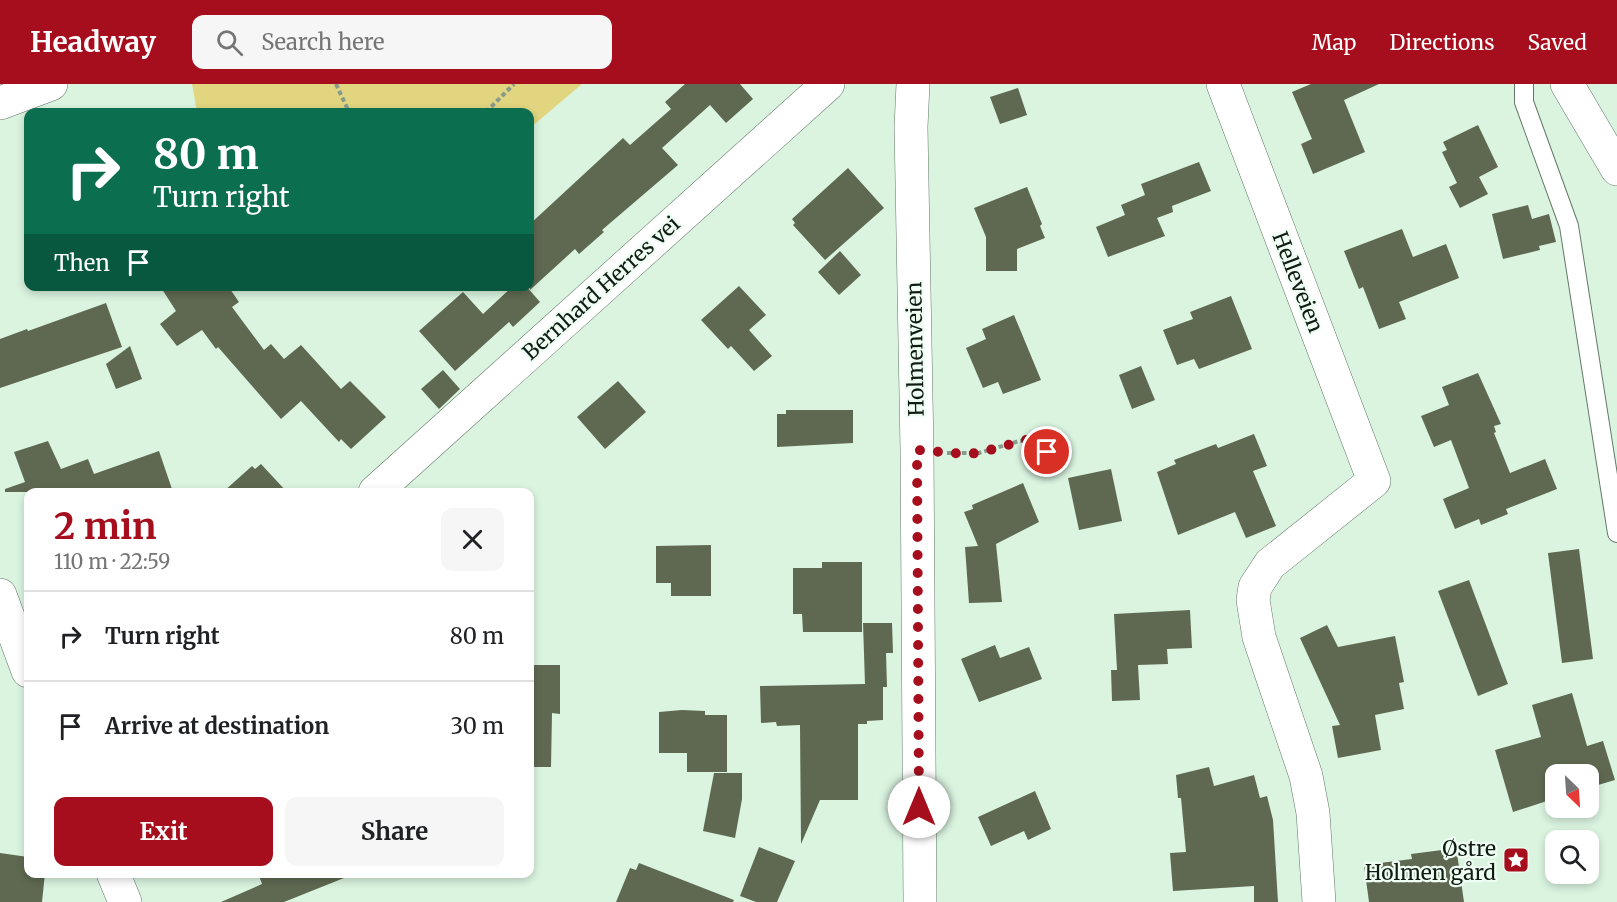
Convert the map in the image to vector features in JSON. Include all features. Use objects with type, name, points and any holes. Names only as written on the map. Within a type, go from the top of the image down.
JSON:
[{"type":"street","points":[[0,103],[51,84]]},
{"type":"street","name":"Bernhard Herres vei","points":[[379,488],[828,84]]},
{"type":"street","name":"Holmenveien","points":[[913,84],[911,127],[917,450],[920,902]]},
{"type":"street","name":"Helleveien","points":[[1223,84],[1374,481],[1270,564],[1255,587],[1253,600],[1259,637],[1306,776],[1313,813],[1319,902]]},
{"type":"street","points":[[1567,84],[1617,169]]},
{"type":"street","points":[[0,595],[24,660]]},
{"type":"street","points":[[115,878],[125,902]]},
{"type":"lane","points":[[1524,84],[1524,102],[1569,226],[1617,533]]},
{"type":"path","points":[[336,84],[347,108]]},
{"type":"path","points":[[490,108],[514,84]]},
{"type":"path","points":[[917,450],[979,453],[1019,441],[1033,440],[1040,443],[1059,473]]},
{"type":"shaded area","points":[[192,84],[582,84],[534,125],[534,108],[196,108]]},
{"type":"building","points":[[685,84],[740,84],[753,99],[726,123],[710,105],[662,148],[678,165],[602,230],[604,232],[579,254],[575,249],[534,286],[534,220],[623,138],[630,145],[671,109],[665,102]]},
{"type":"building","points":[[1311,84],[1379,84],[1344,100],[1365,152],[1313,174],[1301,144],[1312,139],[1292,92]]},
{"type":"building","points":[[1018,88],[1027,115],[1000,124],[990,97]]},
{"type":"building","points":[[1478,125],[1498,167],[1479,177],[1488,194],[1460,208],[1449,187],[1457,183],[1442,152],[1447,150],[1443,142]]},
{"type":"building","points":[[1199,162],[1211,191],[1172,206],[1173,212],[1157,218],[1165,236],[1108,257],[1096,227],[1125,215],[1121,205],[1145,195],[1141,184]]},
{"type":"building","points":[[848,168],[884,208],[825,260],[793,225],[795,223],[792,219]]},
{"type":"building","points":[[1027,187],[1042,224],[1040,226],[1045,238],[1017,249],[1017,271],[986,271],[986,237],[974,208]]},
{"type":"building","points":[[1528,205],[1532,219],[1549,214],[1556,242],[1539,246],[1540,250],[1503,259],[1492,214]]},
{"type":"building","points":[[1402,229],[1413,257],[1446,244],[1459,278],[1399,302],[1406,319],[1379,329],[1363,287],[1359,289],[1344,251]]},
{"type":"building","points":[[840,251],[861,275],[839,295],[818,272]]},
{"type":"building","points":[[739,286],[766,315],[749,330],[772,356],[754,371],[731,346],[728,349],[701,320]]},
{"type":"building","points":[[163,291],[231,291],[239,302],[232,307],[264,350],[271,344],[284,359],[301,345],[341,389],[350,381],[386,417],[351,449],[341,439],[339,442],[301,401],[281,419],[218,347],[216,349],[202,330],[177,346],[160,324],[176,311]]},
{"type":"building","points":[[508,291],[530,291],[540,302],[513,327],[509,322],[455,371],[419,331],[463,292],[483,314]]},
{"type":"building","points":[[1231,296],[1252,349],[1199,369],[1194,359],[1177,365],[1163,330],[1193,319],[1190,312]]},
{"type":"building","points":[[106,303],[122,347],[0,388],[0,339]]},
{"type":"building","points":[[1014,315],[1041,380],[1003,394],[998,382],[983,388],[966,348],[986,339],[982,329]]},
{"type":"building","points":[[130,346],[142,379],[116,389],[106,364]]},
{"type":"building","points":[[1141,366],[1155,400],[1132,409],[1119,375]]},
{"type":"building","points":[[443,370],[460,389],[439,409],[421,389]]},
{"type":"building","points":[[1478,373],[1501,424],[1494,426],[1496,432],[1494,433],[1510,473],[1545,459],[1557,489],[1506,509],[1508,514],[1481,525],[1479,519],[1455,529],[1443,499],[1469,488],[1451,440],[1434,447],[1421,416],[1449,405],[1442,387]]},
{"type":"building","points":[[618,381],[646,412],[605,449],[577,417]]},
{"type":"building","points":[[786,410],[853,410],[853,443],[777,447],[777,414],[786,414]]},
{"type":"building","points":[[1254,434],[1267,466],[1253,471],[1276,526],[1246,538],[1235,512],[1178,535],[1157,472],[1176,464],[1174,460],[1216,444],[1218,448]]},
{"type":"building","points":[[48,441],[61,469],[88,459],[94,474],[159,451],[172,488],[24,488],[24,492],[5,492],[5,489],[25,482],[14,452]]},
{"type":"building","points":[[261,464],[283,488],[227,488],[252,466],[255,469]]},
{"type":"building","points":[[1111,469],[1122,521],[1079,530],[1068,478]]},
{"type":"building","points":[[1023,483],[1039,522],[996,544],[1002,602],[969,603],[965,547],[978,546],[964,512],[973,509],[972,505]]},
{"type":"building","points":[[711,545],[711,596],[671,596],[671,583],[656,583],[656,546]]},
{"type":"building","points":[[1579,549],[1593,659],[1562,663],[1548,553]]},
{"type":"building","points":[[822,562],[862,562],[862,632],[803,632],[802,614],[793,614],[793,568],[822,568]]},
{"type":"building","points":[[1469,580],[1508,684],[1478,696],[1438,591]]},
{"type":"building","points":[[1190,610],[1192,648],[1167,649],[1168,664],[1138,665],[1140,700],[1112,701],[1111,670],[1117,670],[1114,614]]},
{"type":"building","points":[[863,623],[892,623],[893,653],[886,653],[887,687],[883,687],[883,720],[858,724],[858,800],[820,800],[801,844],[800,725],[777,726],[776,722],[761,723],[760,686],[865,684]]},
{"type":"building","points":[[1327,625],[1338,647],[1395,636],[1404,682],[1399,683],[1404,709],[1375,715],[1381,750],[1338,758],[1332,726],[1340,725],[1300,638]]},
{"type":"building","points":[[995,645],[1000,658],[1029,647],[1042,679],[979,702],[961,659]]},
{"type":"building","points":[[534,665],[560,665],[560,714],[552,713],[551,767],[534,767]]},
{"type":"building","points":[[1572,693],[1587,746],[1603,741],[1615,780],[1599,785],[1599,764],[1545,764],[1545,802],[1513,812],[1495,750],[1541,737],[1532,705]]},
{"type":"building","points":[[705,711],[705,715],[727,715],[727,772],[687,772],[687,753],[659,753],[659,712]]},
{"type":"building","points":[[1209,767],[1214,786],[1254,775],[1260,798],[1267,796],[1273,820],[1278,902],[1254,902],[1254,886],[1173,891],[1170,853],[1186,852],[1181,798],[1178,798],[1176,775]]},
{"type":"building","points":[[714,773],[742,773],[742,799],[735,838],[703,831]]},
{"type":"building","points":[[1035,791],[1051,829],[1028,840],[1024,831],[991,846],[978,817]]},
{"type":"building","points":[[759,847],[795,861],[777,902],[756,902],[740,896]]},
{"type":"building","points":[[1442,850],[1443,855],[1457,853],[1464,902],[1369,902],[1364,865],[1412,859],[1411,854]]},
{"type":"building","points":[[0,853],[24,856],[24,878],[44,878],[42,902],[0,902]]},
{"type":"building","points":[[639,863],[734,900],[733,902],[616,902],[630,868],[636,870]]},
{"type":"building","points":[[260,878],[344,878],[284,902],[221,902],[262,884]]},
{"type":"place","name":"Østre Holmen gård","points":[[1516,860]]},
{"type":"route","points":[[919,807],[917,450],[979,453],[1019,441],[1033,440],[1040,443],[1047,452]]}]
